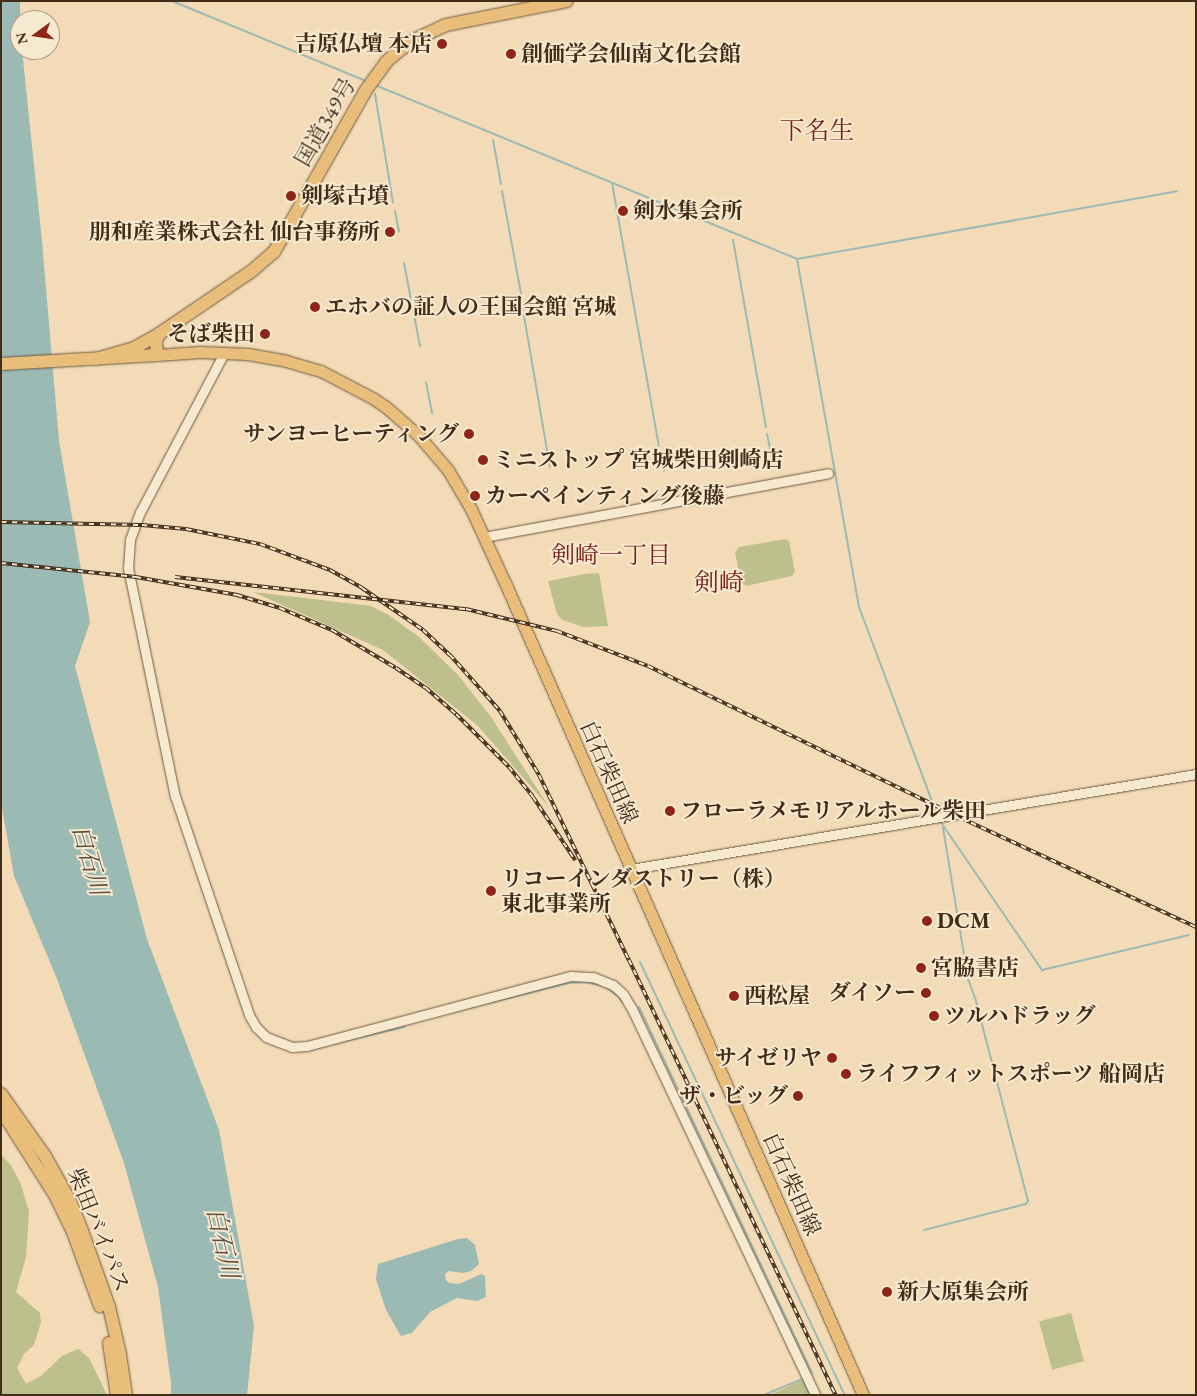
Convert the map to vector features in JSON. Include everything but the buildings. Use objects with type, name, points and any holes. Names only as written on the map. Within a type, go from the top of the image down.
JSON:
[{"type":"highway","name":"国道349号","points":[[89,359],[134,348],[159,334],[254,270],[274,252],[371,83],[386,62],[400,50],[434,30],[470,20],[567,1]]},
{"type":"highway","points":[[1,364],[157,355],[156,347],[159,334]]},
{"type":"highway","name":"柴田バイパス","points":[[1,1094],[45,1156],[70,1200],[109,1307],[120,1354],[126,1395]]},
{"type":"highway","name":"柴田バイパス","points":[[1,1110],[37,1164],[73,1232],[100,1306],[111,1353],[117,1395]]},
{"type":"main road","name":"白石柴田線","points":[[157,355],[224,353],[262,356],[321,371],[374,399],[412,429],[443,464],[458,485],[484,537],[863,1395]]},
{"type":"street","points":[[224,353],[140,512],[130,540],[128,568],[175,796],[249,1015],[256,1027],[278,1043],[292,1047],[307,1046],[571,976],[593,977],[613,985],[623,994],[632,1009],[815,1395]]},
{"type":"street","points":[[484,537],[828,473]]},
{"type":"street","points":[[631,869],[1196,774]]},
{"type":"green space","points":[[785,539],[789,541],[795,572],[792,576],[746,586],[741,582],[735,552],[739,547]]},
{"type":"green space","points":[[599,573],[608,626],[584,627],[562,620],[557,614],[548,581]]},
{"type":"green space","points":[[253,592],[371,606],[387,614],[419,637],[458,675],[491,717],[549,807],[477,725],[383,650]]},
{"type":"green space","points":[[1,1155],[10,1164],[20,1182],[29,1211],[26,1257],[16,1292],[40,1313],[41,1322],[34,1345],[24,1354],[17,1368],[26,1384],[42,1375],[62,1356],[78,1349],[89,1358],[107,1395],[1,1395]]},
{"type":"green space","points":[[1071,1313],[1084,1361],[1052,1370],[1039,1322]]},
{"type":"green space","points":[[800,1381],[802,1381],[809,1395],[770,1395]]},
{"type":"water","name":"白石川","points":[[1,1],[20,1],[20,10],[10,10],[10,60],[23,60],[42,241],[59,441],[90,622],[75,666],[147,939],[219,1130],[254,1326],[247,1395],[171,1395],[158,1287],[124,1163],[57,979],[14,876],[1,802]]},
{"type":"water","points":[[467,1238],[475,1245],[479,1264],[471,1271],[463,1273],[449,1271],[445,1274],[446,1280],[449,1283],[459,1284],[481,1274],[485,1276],[486,1297],[477,1301],[457,1298],[430,1312],[412,1333],[401,1336],[386,1310],[376,1279],[378,1264],[458,1239]]},
{"type":"waterway","points":[[172,1],[366,81]]},
{"type":"waterway","points":[[375,85],[797,259],[1177,191]]},
{"type":"waterway","points":[[375,94],[393,203]]},
{"type":"waterway","points":[[493,140],[501,184]]},
{"type":"waterway","points":[[612,183],[659,446]]},
{"type":"waterway","points":[[502,191],[521,294]]},
{"type":"waterway","points":[[395,211],[399,232]]},
{"type":"waterway","points":[[733,240],[766,427]]},
{"type":"waterway","points":[[797,259],[859,607],[937,814]]},
{"type":"waterway","points":[[404,263],[420,346]]},
{"type":"waterway","points":[[522,304],[550,467]]},
{"type":"waterway","points":[[426,382],[432,413]]},
{"type":"waterway","points":[[767,434],[771,453]]},
{"type":"waterway","points":[[661,453],[664,471]]},
{"type":"waterway","points":[[940,821],[1042,970],[1189,935]]},
{"type":"waterway","points":[[924,1230],[1026,1204],[1028,1201],[975,998],[968,979],[943,828]]},
{"type":"waterway","points":[[640,962],[845,1395]]},
{"type":"waterway","points":[[456,1011],[569,983],[584,982],[604,986],[618,996],[624,1004]]},
{"type":"waterway","points":[[639,1007],[812,1373]]},
{"type":"waterway","points":[[319,1047],[405,1027]]},
{"type":"waterway","points":[[764,1395],[802,1379],[810,1395]]},
{"type":"railway","points":[[1,522],[142,525],[186,529],[260,544],[330,570],[362,588],[423,630],[450,655],[500,711],[539,775],[836,1395]]},
{"type":"railway","points":[[1,563],[136,577],[237,595],[280,608],[332,630],[426,688],[456,714],[509,767],[533,797],[575,860]]},
{"type":"railway","points":[[175,577],[466,609],[557,631],[648,666],[961,818],[1196,927]]},
{"type":"place","name":"吉原仏壇 本店","points":[[442,44]]},
{"type":"place","name":"創価学会仙南文化会館","points":[[511,54]]},
{"type":"place","name":"剣塚古墳","points":[[291,196]]},
{"type":"place","name":"剣水集会所","points":[[623,211]]},
{"type":"place","name":"朋和産業株式会社 仙台事務所","points":[[390,232]]},
{"type":"place","name":"エホバの証人の王国会館 宮城","points":[[315,307]]},
{"type":"place","name":"そば柴田","points":[[265,334]]},
{"type":"place","name":"サンヨーヒーティング","points":[[469,434]]},
{"type":"place","name":"ミニストップ 宮城柴田剣崎店","points":[[483,460]]},
{"type":"place","name":"カーペインティング後藤","points":[[475,496]]},
{"type":"place","name":"フローラメモリアルホール柴田","points":[[670,811]]},
{"type":"place","name":"リコーインダストリー（株） 東北事業所","points":[[491,891]]},
{"type":"place","name":"DCM","points":[[927,921]]},
{"type":"place","name":"宮脇書店","points":[[921,968]]},
{"type":"place","name":"ダイソー","points":[[926,993]]},
{"type":"place","name":"西松屋","points":[[734,996]]},
{"type":"place","name":"ツルハドラッグ","points":[[934,1016]]},
{"type":"place","name":"サイゼリヤ","points":[[832,1058]]},
{"type":"place","name":"ライフフィットスポーツ 船岡店","points":[[846,1074]]},
{"type":"place","name":"ザ・ビッグ","points":[[798,1096]]},
{"type":"place","name":"新大原集会所","points":[[887,1292]]},
{"type":"district","name":"下名生","points":[[817,130]]},
{"type":"district","name":"剣崎一丁目","points":[[611,555]]},
{"type":"district","name":"剣崎","points":[[719,582]]}]
